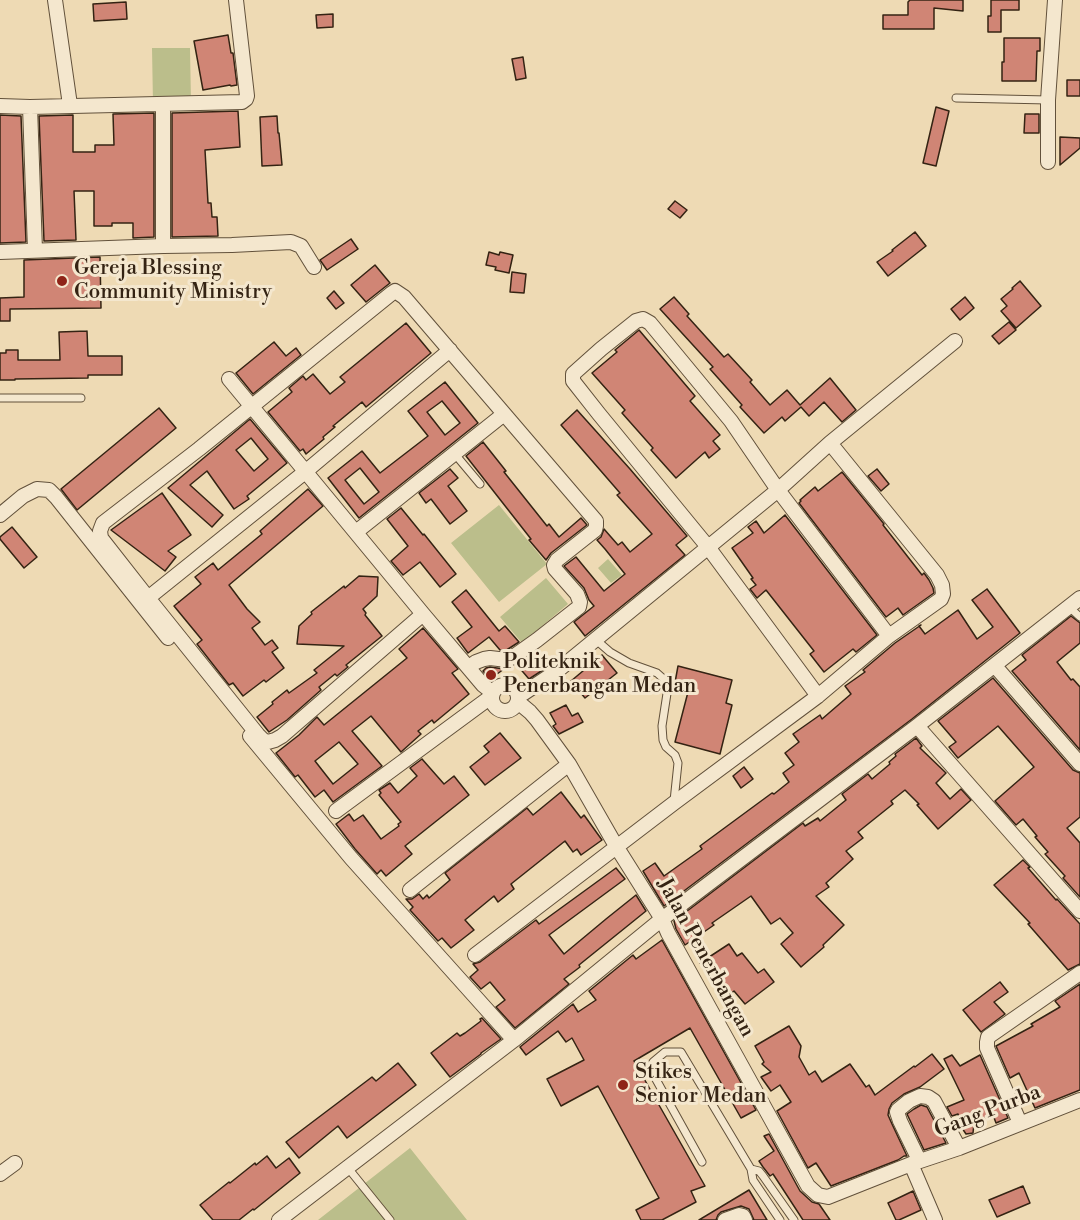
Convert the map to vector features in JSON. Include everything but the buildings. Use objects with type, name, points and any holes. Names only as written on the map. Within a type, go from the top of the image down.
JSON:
[{"type":"street","points":[[55,0],[70,105]]},
{"type":"street","points":[[0,106],[240,102],[247,96],[236,0]]},
{"type":"street","points":[[1048,162],[1048,100],[1055,0]]},
{"type":"street","points":[[163,104],[163,246]]},
{"type":"street","points":[[30,107],[34,250]]},
{"type":"street","points":[[0,252],[291,242],[301,246],[314,267]]},
{"type":"street","points":[[423,614],[282,736],[268,742],[258,735],[101,538],[101,526],[395,291],[404,297],[596,521],[595,530],[557,560],[554,566],[577,594],[579,607],[513,657],[507,660],[484,659],[470,667]]},
{"type":"street","points":[[818,696],[708,547],[573,381],[573,374],[601,349],[636,321],[643,319],[650,323],[731,421],[778,490],[889,636]]},
{"type":"street","points":[[229,379],[423,614],[493,694],[495,706],[499,710],[509,711],[514,708],[518,700],[557,671],[778,490],[830,443],[955,341]]},
{"type":"street","points":[[148,598],[305,472],[450,350]]},
{"type":"street","points":[[356,532],[504,414]]},
{"type":"street","points":[[475,955],[616,846],[818,696],[889,636],[941,599],[942,585],[937,575],[830,443]]},
{"type":"street","points":[[0,514],[23,496],[37,489],[49,490],[56,497],[150,615],[351,858],[514,1040]]},
{"type":"street","points":[[279,1220],[514,1040],[662,920],[1074,603]]},
{"type":"street","points":[[995,666],[1080,764]]},
{"type":"street","points":[[336,811],[498,688],[508,686],[514,689],[518,700]]},
{"type":"street","name":"Jalan Penerbangan","points":[[518,700],[537,720],[568,764],[662,920],[792,1159],[812,1191],[828,1197],[915,1162]]},
{"type":"street","points":[[917,726],[1080,911]]},
{"type":"street","points":[[410,890],[568,764]]},
{"type":"street","points":[[1020,1123],[987,1048],[987,1042],[992,1034],[1080,972]]},
{"type":"street","points":[[935,1220],[898,1110],[920,1096],[928,1097],[934,1101],[959,1148]]},
{"type":"street","name":"Gang Purba","points":[[915,1162],[959,1148],[1080,1100]]},
{"type":"street","points":[[0,1174],[15,1163]]},
{"type":"street","points":[[725,1220],[739,1215],[745,1220]]},
{"type":"lane","points":[[956,98],[1048,100]]},
{"type":"lane","points":[[0,398],[81,398]]},
{"type":"lane","points":[[453,453],[480,484]]},
{"type":"lane","points":[[1074,603],[1080,617]]},
{"type":"lane","points":[[595,639],[620,658],[657,674],[666,681],[668,687],[662,726],[666,747],[675,755],[678,763],[674,803]]},
{"type":"lane","points":[[702,1162],[652,1074],[653,1062],[666,1052],[681,1052],[751,1169],[753,1180],[780,1220]]},
{"type":"lane","points":[[348,1168],[390,1220]]},
{"type":"lane","points":[[751,1169],[759,1171],[794,1220]]},
{"type":"green space","points":[[152,48],[190,48],[191,103],[153,104]]},
{"type":"green space","points":[[499,505],[547,564],[499,602],[451,543]]},
{"type":"green space","points":[[608,559],[622,575],[611,583],[598,568]]},
{"type":"green space","points":[[546,578],[568,604],[522,643],[500,617]]},
{"type":"green space","points":[[410,1148],[467,1220],[318,1220]]},
{"type":"place","name":"Gereja Blessing Community Ministry","points":[[62,281]]},
{"type":"place","name":"Politeknik Penerbangan Medan","points":[[491,675]]},
{"type":"place","name":"Stikes Senior Medan","points":[[623,1085]]}]
